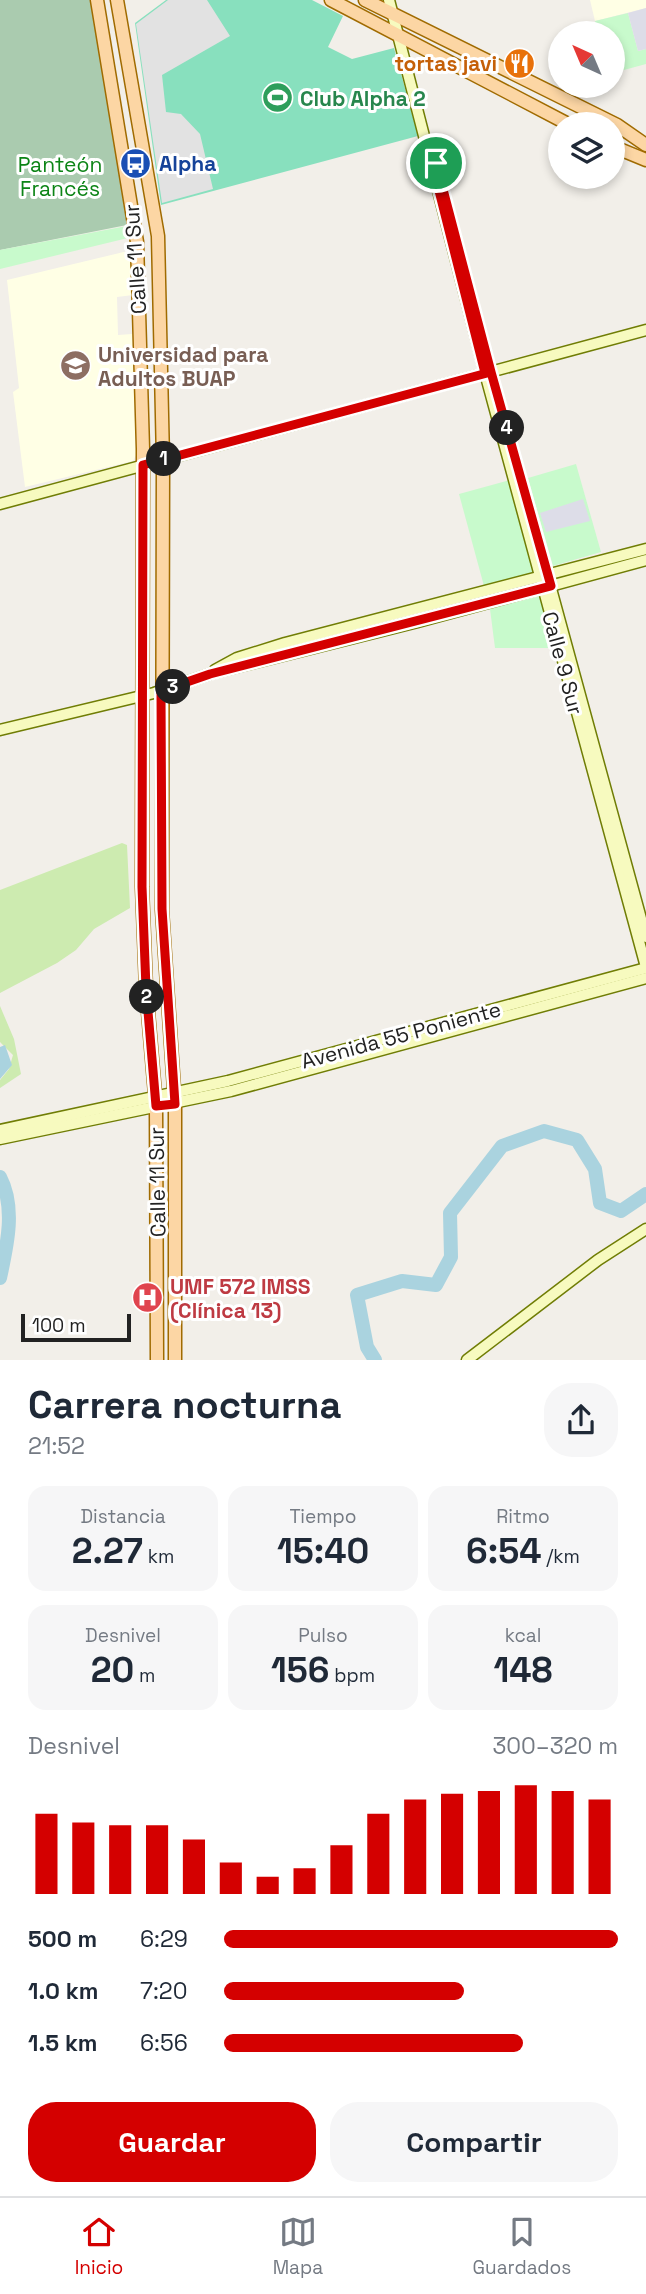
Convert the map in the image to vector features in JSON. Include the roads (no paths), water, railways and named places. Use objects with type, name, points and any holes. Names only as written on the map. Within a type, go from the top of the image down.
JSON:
[{"type":"main road","name":"Calle 11 Sur","points":[[97,0],[137,242],[143,465],[140,696],[142,887],[156,1101],[157,1360]]},
{"type":"main road","name":"Calle 11 Sur","points":[[117,0],[158,236],[163,460],[162,909],[175,1099],[175,1360]]},
{"type":"main road","points":[[331,0],[548,114]]},
{"type":"main road","points":[[365,0],[591,112]]},
{"type":"main road","name":"Calle 9 Sur","points":[[389,0],[430,155],[436,163],[488,372],[545,581],[646,937]]},
{"type":"main road","points":[[625,129],[646,139]]},
{"type":"main road","points":[[625,131],[646,145]]},
{"type":"main road","points":[[625,152],[646,162]]},
{"type":"main road","points":[[0,504],[646,330]]},
{"type":"main road","points":[[0,730],[161,691],[210,674],[545,581],[646,549]]},
{"type":"main road","points":[[545,581],[646,560]]},
{"type":"main road","name":"Calle 9 Sur","points":[[545,581],[646,967]]},
{"type":"main road","name":"Avenida 55 Poniente","points":[[175,1099],[646,967]]},
{"type":"main road","name":"Avenida 55 Poniente","points":[[20,1129],[175,1099],[646,978]]},
{"type":"main road","points":[[0,1130],[20,1129]]},
{"type":"main road","points":[[0,1139],[20,1129]]},
{"type":"main road","points":[[467,1360],[598,1260],[646,1229]]},
{"type":"main road","points":[[476,1360],[602,1265],[646,1236]]},
{"type":"water","points":[[5,1045],[12,1065],[0,1079],[0,1047]]},
{"type":"waterway","points":[[375,1360],[367,1347],[357,1295],[402,1281],[436,1285],[451,1257],[450,1213],[502,1146],[544,1131],[577,1140],[595,1169],[600,1203],[621,1211],[646,1194]]},
{"type":"waterway","points":[[0,1177],[8,1201],[9,1214],[0,1278]]},
{"type":"place","name":"tortas javi","points":[[520,63]]},
{"type":"place","name":"Club Alpha 2","points":[[277,98]]},
{"type":"place","name":"Alpha","points":[[136,163]]},
{"type":"place","name":"Universidad para Adultos BUAP","points":[[75,366]]},
{"type":"place","name":"UMF 572 IMSS (Clínica 13)","points":[[147,1298]]},
{"type":"park label","name":"Panteón Francés","points":[[60,176]]}]
